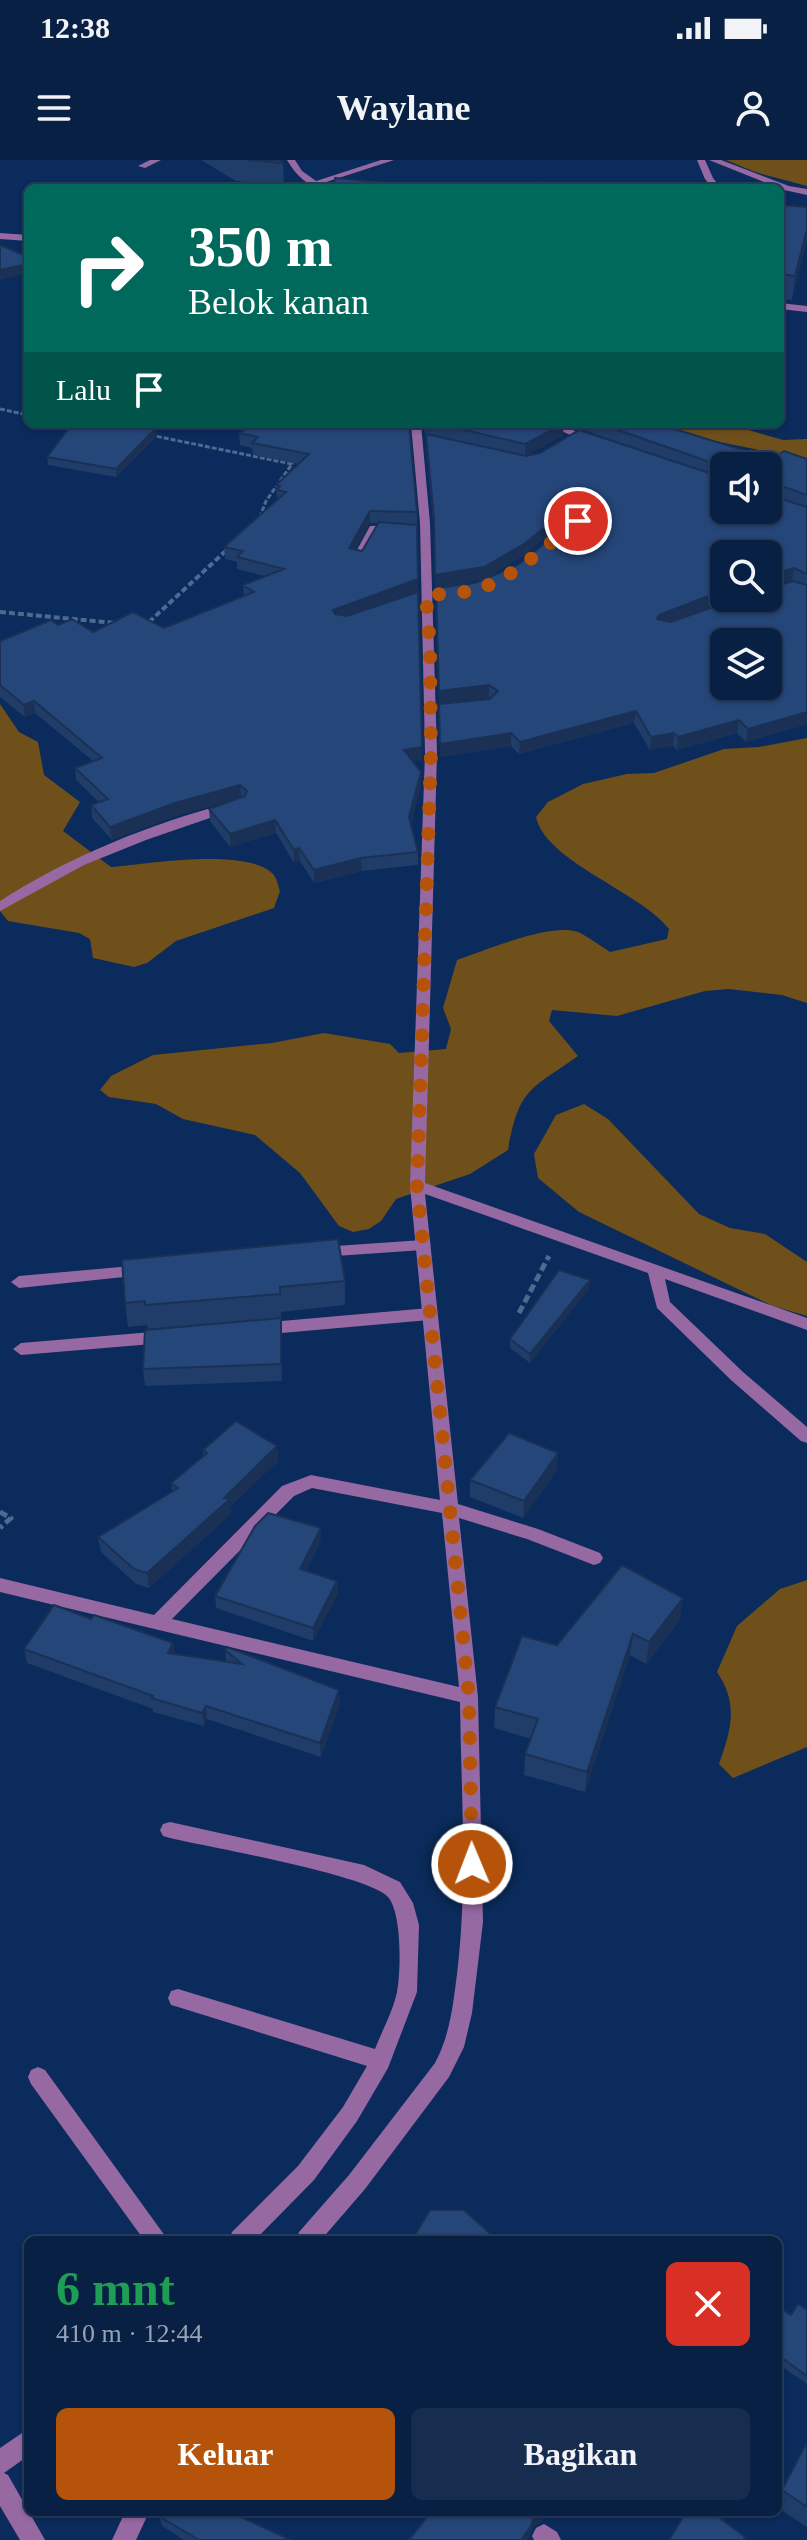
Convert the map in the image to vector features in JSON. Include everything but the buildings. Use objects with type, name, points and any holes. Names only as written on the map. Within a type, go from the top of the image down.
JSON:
[{"type":"street","points":[[142,166],[157,160]]},
{"type":"street","points":[[291,160],[299,173],[316,184]]},
{"type":"street","points":[[321,184],[390,160]]},
{"type":"street","points":[[701,160],[713,184]]},
{"type":"street","points":[[713,160],[776,184]]},
{"type":"street","points":[[784,187],[807,192]]},
{"type":"street","points":[[0,236],[24,238]]},
{"type":"street","points":[[784,306],[807,309]]},
{"type":"street","points":[[560,428],[602,445]]},
{"type":"street","points":[[310,2236],[431,2088],[454,2047],[469,1973],[473,1922],[469,1697],[417,1186],[435,710],[426,596],[421,434]]},
{"type":"street","points":[[566,444],[578,435]]},
{"type":"street","points":[[357,559],[374,528],[426,531]]},
{"type":"street","points":[[0,907],[14,897],[129,844],[239,804]]},
{"type":"street","points":[[417,1186],[807,1324]]},
{"type":"street","points":[[297,1255],[423,1245]]},
{"type":"street","points":[[19,1282],[158,1269]]},
{"type":"street","points":[[655,1272],[663,1304],[807,1437]]},
{"type":"street","points":[[241,1330],[429,1314]]},
{"type":"street","points":[[21,1349],[178,1336]]},
{"type":"street","points":[[158,1622],[297,1485],[311,1481],[449,1508],[532,1534],[594,1558]]},
{"type":"street","points":[[0,1585],[469,1697]]},
{"type":"street","points":[[170,1830],[357,1871],[393,1888],[403,1903],[409,1925],[407,1992],[381,2061],[350,2114],[306,2173],[244,2236]]},
{"type":"street","points":[[178,1998],[381,2061]]},
{"type":"street","points":[[38,2077],[154,2236]]},
{"type":"street","points":[[0,2463],[24,2444]]},
{"type":"street","points":[[0,2483],[33,2540]]},
{"type":"street","points":[[124,2540],[135,2516]]},
{"type":"path","points":[[0,409],[24,414]]},
{"type":"path","points":[[148,434],[292,464],[266,501],[260,517],[249,528]]},
{"type":"path","points":[[137,623],[152,622],[239,538]]},
{"type":"path","points":[[0,612],[121,624]]},
{"type":"path","points":[[519,1313],[559,1238]]},
{"type":"path","points":[[0,1512],[11,1518],[0,1528]]},
{"type":"shaded area","points":[[726,160],[807,160],[807,186],[755,172]]},
{"type":"shaded area","points":[[672,428],[742,428],[783,440],[807,439],[807,460],[782,455],[782,452],[768,452]]},
{"type":"shaded area","points":[[0,704],[19,732],[38,742],[44,775],[80,802],[63,831],[111,867],[196,859],[242,861],[273,874],[280,891],[274,908],[176,941],[147,963],[134,967],[93,958],[90,939],[79,933],[8,921],[0,911]]},
{"type":"shaded area","points":[[807,738],[807,1003],[782,995],[729,989],[705,991],[617,1016],[552,1010],[549,1021],[578,1056],[529,1092],[517,1114],[508,1150],[470,1174],[396,1199],[381,1221],[369,1229],[353,1232],[339,1226],[300,1173],[255,1135],[183,1119],[156,1104],[109,1097],[100,1090],[111,1076],[153,1055],[272,1043],[324,1033],[390,1044],[399,1053],[446,1049],[451,1029],[443,1008],[457,960],[552,931],[578,932],[610,952],[667,939],[669,929],[656,915],[557,848],[543,833],[536,817],[548,802],[583,784],[627,774],[654,773],[724,749],[759,747]]},
{"type":"shaded area","points":[[584,1104],[608,1119],[699,1214],[730,1228],[765,1234],[807,1262],[807,1316],[773,1306],[579,1212],[538,1178],[534,1154],[556,1115]]},
{"type":"shaded area","points":[[807,1580],[807,1747],[733,1778],[719,1764],[731,1717],[728,1695],[717,1672],[737,1626],[780,1589]]},
{"type":"route","points":[[472,1864],[469,1697],[417,1186],[431,753],[426,595],[470,591],[492,583],[512,573],[578,521]]}]
